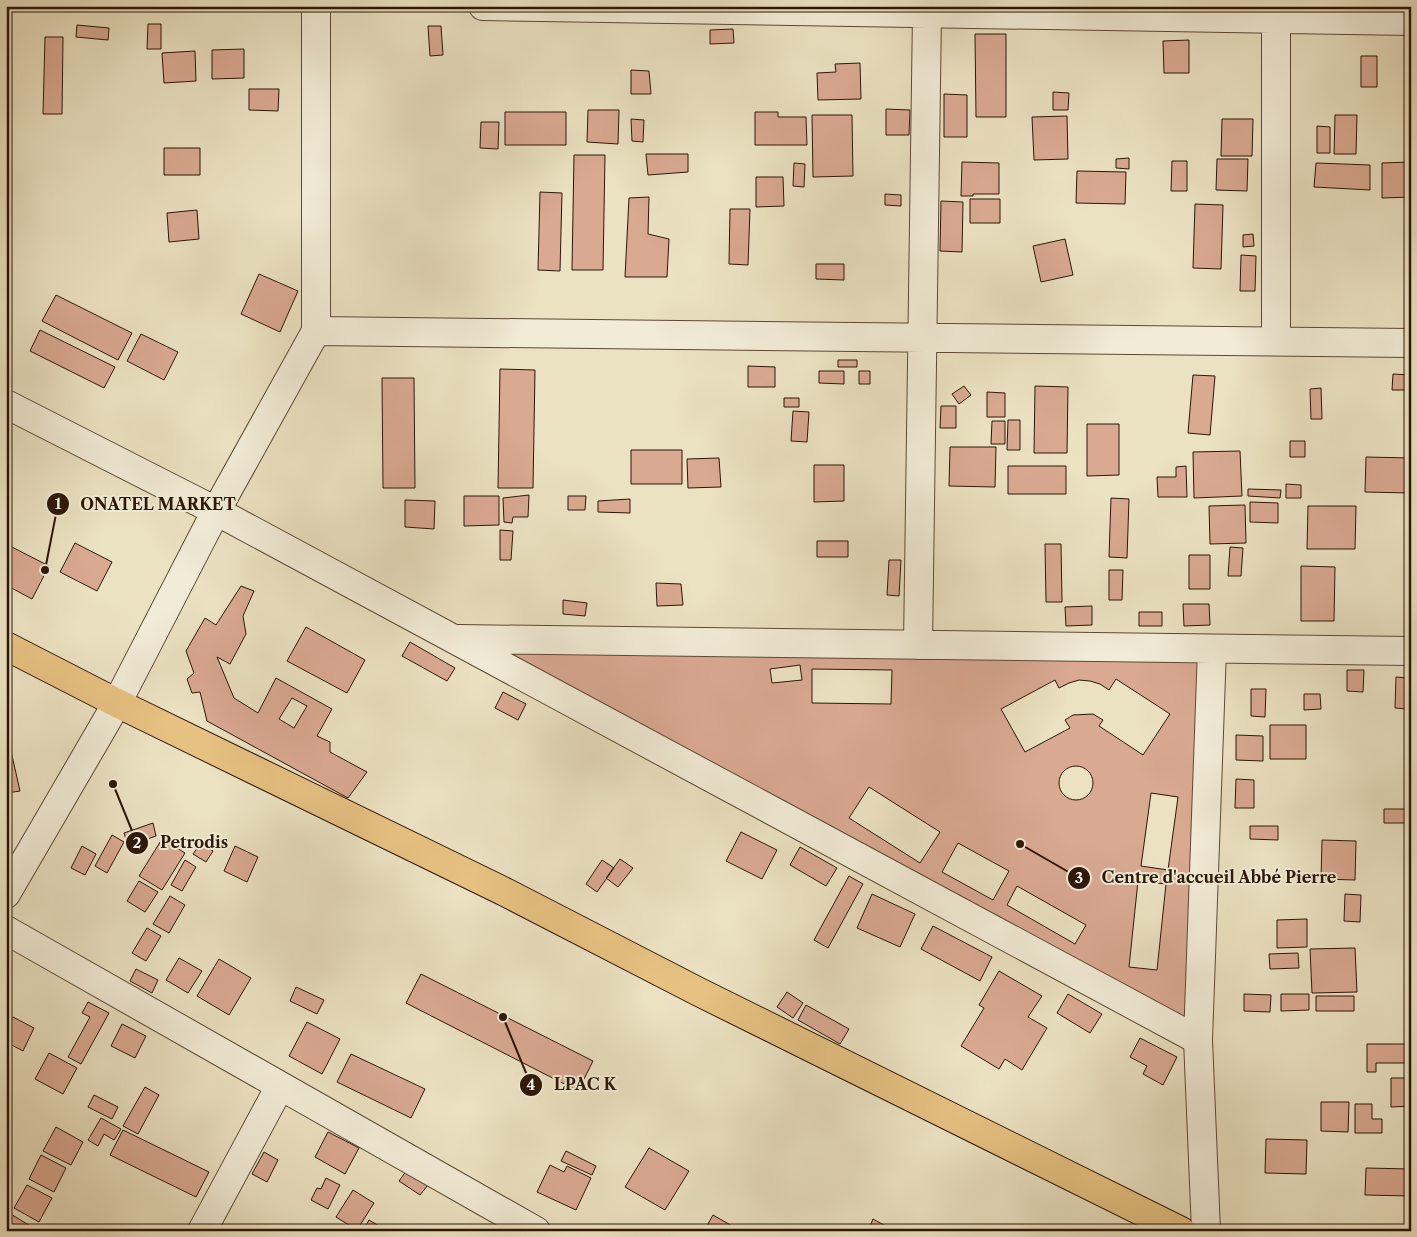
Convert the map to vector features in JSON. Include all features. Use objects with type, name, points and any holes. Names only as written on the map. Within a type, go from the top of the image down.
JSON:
[{"type":"main road","points":[[6,646],[505,892],[699,992],[1049,1164],[1180,1231]]},
{"type":"street","points":[[6,894],[118,702],[216,511],[316,331],[316,6]]},
{"type":"street","points":[[483,6],[927,13],[1276,13],[1411,21]]},
{"type":"street","points":[[918,645],[927,13]]},
{"type":"street","points":[[1276,13],[1276,341]]},
{"type":"street","points":[[316,331],[1411,343]]},
{"type":"street","points":[[6,404],[216,511],[1198,1040]]},
{"type":"street","points":[[455,639],[1411,651]]},
{"type":"street","points":[[1206,1231],[1198,1040],[1212,649]]},
{"type":"street","points":[[6,930],[526,1228]]},
{"type":"street","points":[[202,1231],[280,1086]]},
{"type":"street","points":[[1180,1231],[1186,1231]]},
{"type":"building","points":[[148,24],[161,24],[161,49],[147,49]]},
{"type":"building","points":[[77,25],[109,28],[108,40],[76,37]]},
{"type":"building","points":[[428,26],[441,26],[443,55],[430,56]]},
{"type":"building","points":[[733,29],[734,43],[710,44],[710,30]]},
{"type":"building","points":[[975,34],[1006,34],[1006,117],[976,117]]},
{"type":"building","points":[[45,37],[63,37],[62,114],[43,114]]},
{"type":"building","points":[[1189,40],[1189,73],[1164,73],[1163,41]]},
{"type":"building","points":[[244,49],[244,78],[212,79],[212,50]]},
{"type":"building","points":[[195,51],[196,81],[164,83],[162,53]]},
{"type":"building","points":[[1361,56],[1377,56],[1377,87],[1361,87]]},
{"type":"building","points":[[860,63],[861,99],[818,100],[817,73],[836,72],[835,64]]},
{"type":"building","points":[[631,70],[649,71],[651,94],[631,94]]},
{"type":"building","points":[[249,89],[279,89],[278,111],[249,110]]},
{"type":"building","points":[[1053,92],[1069,93],[1068,110],[1053,110]]},
{"type":"building","points":[[944,94],[967,95],[967,137],[944,137]]},
{"type":"building","points":[[886,109],[910,110],[909,135],[886,135]]},
{"type":"building","points":[[588,110],[619,110],[618,144],[587,142]]},
{"type":"building","points":[[505,112],[566,112],[566,145],[505,145]]},
{"type":"building","points":[[755,112],[778,112],[778,117],[806,117],[807,145],[755,145]]},
{"type":"building","points":[[812,115],[852,115],[853,176],[813,177]]},
{"type":"building","points":[[1335,115],[1357,115],[1356,154],[1334,154]]},
{"type":"building","points":[[1067,116],[1068,159],[1034,160],[1032,117]]},
{"type":"building","points":[[631,119],[644,120],[643,142],[632,141]]},
{"type":"building","points":[[1222,119],[1253,119],[1252,156],[1221,156]]},
{"type":"building","points":[[481,122],[499,122],[498,149],[480,148]]},
{"type":"building","points":[[1317,126],[1330,127],[1330,153],[1317,153]]},
{"type":"building","points":[[164,148],[200,148],[200,175],[164,175]]},
{"type":"building","points":[[646,154],[688,154],[688,172],[648,175]]},
{"type":"building","points":[[574,155],[605,155],[603,270],[572,270]]},
{"type":"building","points":[[1129,158],[1129,169],[1116,168],[1116,159]]},
{"type":"building","points":[[1217,159],[1248,159],[1247,191],[1216,190]]},
{"type":"building","points":[[1172,161],[1187,161],[1187,191],[1171,191]]},
{"type":"building","points":[[962,162],[999,163],[999,194],[961,196]]},
{"type":"building","points":[[1411,162],[1411,197],[1382,198],[1382,163]]},
{"type":"building","points":[[794,163],[805,164],[804,187],[793,186]]},
{"type":"building","points":[[1316,163],[1370,165],[1370,190],[1314,187]]},
{"type":"building","points":[[1077,171],[1126,172],[1125,204],[1076,203]]},
{"type":"building","points":[[756,177],[783,177],[784,206],[756,207]]},
{"type":"building","points":[[540,192],[562,193],[560,271],[538,270]]},
{"type":"building","points":[[885,194],[901,195],[901,206],[885,205]]},
{"type":"building","points":[[649,197],[648,234],[669,239],[667,277],[625,277],[629,198]]},
{"type":"building","points":[[970,199],[1000,199],[1000,223],[970,223]]},
{"type":"building","points":[[941,201],[963,202],[962,252],[940,251]]},
{"type":"building","points":[[1195,204],[1223,205],[1221,269],[1193,268]]},
{"type":"building","points":[[730,209],[750,209],[748,265],[729,264]]},
{"type":"building","points":[[197,210],[199,239],[169,242],[167,213]]},
{"type":"building","points":[[1253,234],[1254,246],[1243,247],[1243,235]]},
{"type":"building","points":[[1065,239],[1073,275],[1041,282],[1033,246]]},
{"type":"building","points":[[1241,255],[1256,256],[1255,291],[1240,291]]},
{"type":"building","points":[[816,264],[844,264],[844,280],[816,279]]},
{"type":"building","points":[[259,274],[298,291],[280,332],[241,314]]},
{"type":"building","points":[[56,295],[132,333],[118,360],[42,321]]},
{"type":"building","points":[[40,330],[115,367],[104,388],[30,351]]},
{"type":"building","points":[[141,334],[178,352],[164,380],[127,361]]},
{"type":"building","points":[[838,360],[857,360],[857,367],[838,367]]},
{"type":"building","points":[[748,366],[775,367],[775,387],[748,387]]},
{"type":"building","points":[[500,369],[535,370],[533,488],[498,488]]},
{"type":"building","points":[[819,371],[844,371],[844,384],[819,383]]},
{"type":"building","points":[[859,371],[870,371],[870,384],[859,384]]},
{"type":"building","points":[[1393,374],[1410,375],[1410,390],[1392,390]]},
{"type":"building","points":[[1193,375],[1215,376],[1210,435],[1188,433]]},
{"type":"building","points":[[382,378],[414,378],[415,488],[383,488]]},
{"type":"building","points":[[964,386],[971,395],[959,404],[952,394]]},
{"type":"building","points":[[1035,386],[1068,387],[1067,453],[1034,453]]},
{"type":"building","points":[[1321,388],[1322,419],[1311,419],[1310,389]]},
{"type":"building","points":[[987,392],[1005,393],[1005,417],[987,417]]},
{"type":"building","points":[[784,398],[799,398],[799,407],[784,407]]},
{"type":"building","points":[[941,406],[956,406],[956,428],[940,428]]},
{"type":"building","points":[[793,411],[809,412],[807,442],[791,441]]},
{"type":"building","points":[[1008,420],[1020,420],[1020,450],[1007,450]]},
{"type":"building","points":[[992,421],[1005,421],[1005,444],[991,444]]},
{"type":"building","points":[[1087,424],[1119,424],[1119,475],[1087,476]]},
{"type":"building","points":[[1290,441],[1305,441],[1305,457],[1290,457]]},
{"type":"building","points":[[950,447],[996,447],[995,487],[949,486]]},
{"type":"building","points":[[631,450],[682,450],[682,484],[631,484]]},
{"type":"building","points":[[1240,451],[1242,496],[1194,498],[1193,452]]},
{"type":"building","points":[[1366,457],[1411,458],[1411,493],[1365,492]]},
{"type":"building","points":[[719,458],[721,487],[688,488],[687,459]]},
{"type":"building","points":[[814,465],[844,465],[844,501],[814,502]]},
{"type":"building","points":[[1008,466],[1066,466],[1066,494],[1008,494]]},
{"type":"building","points":[[1186,466],[1187,497],[1158,497],[1157,477],[1176,477],[1176,467]]},
{"type":"building","points":[[1286,484],[1301,485],[1301,498],[1286,498]]},
{"type":"building","points":[[1248,489],[1281,490],[1280,498],[1248,496]]},
{"type":"building","points":[[529,495],[528,517],[513,517],[512,523],[504,522],[503,498]]},
{"type":"building","points":[[464,496],[499,496],[499,525],[464,526]]},
{"type":"building","points":[[568,496],[586,496],[585,510],[568,510]]},
{"type":"building","points":[[1111,498],[1129,499],[1127,558],[1109,557]]},
{"type":"building","points":[[630,499],[630,513],[598,512],[598,501]]},
{"type":"building","points":[[405,500],[435,501],[434,529],[405,527]]},
{"type":"building","points":[[1250,502],[1278,503],[1278,523],[1250,522]]},
{"type":"building","points":[[1245,505],[1246,543],[1210,544],[1209,506]]},
{"type":"building","points":[[1308,506],[1356,506],[1355,549],[1307,549]]},
{"type":"building","points":[[500,530],[513,531],[511,560],[500,560]]},
{"type":"building","points":[[817,541],[848,541],[848,557],[817,557]]},
{"type":"building","points":[[75,543],[112,562],[97,591],[60,572]]},
{"type":"building","points":[[6,544],[49,566],[32,599],[6,585]]},
{"type":"building","points":[[1045,544],[1061,544],[1062,602],[1046,602]]},
{"type":"building","points":[[1230,547],[1243,548],[1241,576],[1228,576]]},
{"type":"building","points":[[1189,555],[1210,555],[1210,589],[1189,589]]},
{"type":"building","points":[[889,560],[901,560],[899,596],[887,595]]},
{"type":"building","points":[[1301,566],[1335,567],[1334,621],[1301,621]]},
{"type":"building","points":[[1109,570],[1123,570],[1122,600],[1109,600]]},
{"type":"building","points":[[656,583],[681,584],[683,605],[657,606]]},
{"type":"building","points":[[241,586],[254,591],[243,616],[246,634],[230,664],[217,657],[234,698],[258,713],[276,678],[332,709],[317,736],[330,742],[330,752],[367,772],[348,798],[207,721],[200,692],[192,693],[187,679],[194,673],[186,651],[205,618],[216,625]],"holes":[[[292,698],[307,706],[294,728],[279,719]]]},
{"type":"building","points":[[563,600],[587,603],[585,616],[563,614]]},
{"type":"building","points":[[1183,604],[1209,604],[1210,625],[1184,626]]},
{"type":"building","points":[[1092,606],[1092,625],[1066,626],[1065,607]]},
{"type":"building","points":[[1139,612],[1162,612],[1162,626],[1139,626]]},
{"type":"building","points":[[306,627],[365,660],[347,693],[287,661]]},
{"type":"building","points":[[455,639],[1212,649],[1198,1040]]},
{"type":"building","points":[[410,642],[455,668],[447,681],[402,656]]},
{"type":"building","points":[[800,665],[802,680],[772,683],[770,669]]},
{"type":"building","points":[[812,669],[892,670],[891,704],[812,703]]},
{"type":"building","points":[[1347,670],[1364,670],[1363,692],[1347,691]]},
{"type":"building","points":[[1396,677],[1407,678],[1407,709],[1395,708]]},
{"type":"building","points":[[1116,679],[1170,714],[1143,755],[1099,726],[1103,720],[1093,714],[1073,715],[1065,720],[1070,728],[1025,752],[1001,709],[1055,680],[1059,688],[1079,680],[1100,684],[1109,690]]},
{"type":"building","points":[[1251,689],[1266,689],[1265,717],[1251,716]]},
{"type":"building","points":[[503,692],[526,704],[518,720],[495,708]]},
{"type":"building","points":[[1304,694],[1320,694],[1321,709],[1304,710]]},
{"type":"building","points":[[1270,725],[1306,725],[1306,759],[1270,759]]},
{"type":"building","points":[[1236,735],[1263,736],[1263,761],[1236,760]]},
{"type":"building","points":[[6,740],[9,742],[20,791],[7,793]]},
{"type":"building","points":[[1076,766],[1088,771],[1093,783],[1088,795],[1076,800],[1064,795],[1059,783],[1064,771]]},
{"type":"building","points":[[1236,779],[1254,780],[1254,808],[1235,808]]},
{"type":"building","points":[[869,787],[940,832],[920,863],[849,818]]},
{"type":"building","points":[[1151,793],[1178,797],[1168,870],[1141,866]]},
{"type":"building","points":[[1384,809],[1411,809],[1411,823],[1384,823]]},
{"type":"building","points":[[153,823],[156,836],[128,846],[124,833]]},
{"type":"building","points":[[1250,826],[1278,826],[1278,840],[1250,839]]},
{"type":"building","points":[[741,832],[777,850],[762,879],[726,861]]},
{"type":"building","points":[[112,835],[124,842],[107,873],[95,866]]},
{"type":"building","points":[[162,839],[185,853],[162,890],[139,876]]},
{"type":"building","points":[[1322,840],[1356,841],[1355,880],[1321,879]]},
{"type":"building","points":[[201,843],[213,851],[206,862],[193,854]]},
{"type":"building","points":[[958,843],[1009,871],[993,900],[942,872]]},
{"type":"building","points":[[82,846],[96,854],[85,875],[71,868]]},
{"type":"building","points":[[235,846],[258,857],[247,882],[224,871]]},
{"type":"building","points":[[800,847],[837,868],[826,886],[790,865]]},
{"type":"building","points":[[620,859],[633,868],[618,887],[606,878]]},
{"type":"building","points":[[185,860],[196,867],[182,891],[171,885]]},
{"type":"building","points":[[602,860],[614,868],[597,892],[586,884]]},
{"type":"building","points":[[849,876],[863,884],[828,948],[814,940]]},
{"type":"building","points":[[139,881],[158,892],[145,912],[127,901]]},
{"type":"building","points":[[1138,881],[1166,884],[1157,970],[1129,967]]},
{"type":"building","points":[[1017,886],[1086,925],[1075,944],[1007,905]]},
{"type":"building","points":[[872,894],[915,914],[900,947],[857,928]]},
{"type":"building","points":[[1345,894],[1361,895],[1360,922],[1344,921]]},
{"type":"building","points":[[170,896],[185,905],[169,933],[153,924]]},
{"type":"building","points":[[1307,919],[1307,947],[1277,948],[1277,920]]},
{"type":"building","points":[[933,926],[992,957],[980,981],[921,949]]},
{"type":"building","points":[[147,928],[161,936],[146,961],[132,953]]},
{"type":"building","points":[[1355,948],[1357,992],[1312,993],[1310,949]]},
{"type":"building","points":[[1298,953],[1299,968],[1270,969],[1269,954]]},
{"type":"building","points":[[179,958],[202,971],[188,993],[166,980]]},
{"type":"building","points":[[219,959],[251,978],[229,1015],[197,996]]},
{"type":"building","points":[[136,969],[158,980],[152,993],[130,981]]},
{"type":"building","points":[[999,971],[1042,996],[1028,1017],[1047,1028],[1022,1070],[1005,1059],[999,1069],[961,1046],[984,1008],[979,1005]]},
{"type":"building","points":[[421,974],[593,1061],[578,1091],[406,1003]]},
{"type":"building","points":[[296,987],[324,1000],[317,1014],[290,1001]]},
{"type":"building","points":[[787,992],[803,1003],[793,1018],[777,1007]]},
{"type":"building","points":[[1068,994],[1102,1014],[1090,1033],[1057,1013]]},
{"type":"building","points":[[1244,994],[1271,995],[1270,1012],[1244,1011]]},
{"type":"building","points":[[1281,994],[1309,994],[1309,1010],[1281,1011]]},
{"type":"building","points":[[1316,996],[1354,996],[1354,1011],[1316,1011]]},
{"type":"building","points":[[88,1002],[109,1013],[81,1064],[68,1057],[90,1017],[82,1013]]},
{"type":"building","points":[[806,1005],[849,1029],[840,1044],[798,1020]]},
{"type":"building","points":[[13,1017],[34,1028],[23,1051],[6,1042],[6,1030]]},
{"type":"building","points":[[307,1022],[340,1039],[322,1074],[289,1056]]},
{"type":"building","points":[[122,1024],[146,1036],[135,1058],[111,1046]]},
{"type":"building","points":[[1140,1038],[1177,1057],[1163,1085],[1143,1074],[1147,1066],[1130,1057]]},
{"type":"building","points":[[1367,1044],[1411,1044],[1411,1063],[1376,1063],[1376,1072],[1367,1072]]},
{"type":"building","points":[[49,1053],[77,1068],[63,1094],[35,1079]]},
{"type":"building","points":[[351,1054],[425,1089],[411,1118],[337,1082]]},
{"type":"building","points":[[1391,1078],[1411,1078],[1411,1106],[1391,1107]]},
{"type":"building","points":[[145,1087],[159,1095],[138,1134],[123,1126]]},
{"type":"building","points":[[94,1095],[118,1107],[112,1119],[88,1107]]},
{"type":"building","points":[[1321,1102],[1349,1102],[1348,1132],[1321,1131]]},
{"type":"building","points":[[1355,1104],[1372,1104],[1372,1119],[1382,1119],[1382,1133],[1355,1133]]},
{"type":"building","points":[[101,1118],[121,1129],[114,1140],[104,1134],[98,1146],[88,1140]]},
{"type":"building","points":[[56,1127],[83,1142],[71,1165],[43,1151]]},
{"type":"building","points":[[123,1130],[209,1172],[196,1197],[110,1155]]},
{"type":"building","points":[[328,1132],[359,1148],[345,1174],[315,1157]]},
{"type":"building","points":[[1266,1139],[1307,1140],[1306,1174],[1265,1173]]},
{"type":"building","points":[[649,1148],[689,1171],[665,1210],[625,1187]]},
{"type":"building","points":[[566,1151],[596,1166],[592,1175],[561,1161]]},
{"type":"building","points":[[264,1152],[278,1160],[267,1182],[252,1174]]},
{"type":"building","points":[[41,1155],[66,1168],[54,1192],[29,1179]]},
{"type":"building","points":[[550,1165],[564,1172],[567,1166],[591,1178],[576,1210],[537,1192]]},
{"type":"building","points":[[1366,1168],[1410,1169],[1410,1196],[1365,1195]]},
{"type":"building","points":[[407,1170],[428,1185],[420,1195],[399,1181]]},
{"type":"building","points":[[326,1178],[340,1185],[328,1209],[311,1200],[317,1188],[321,1189]]},
{"type":"building","points":[[27,1185],[52,1198],[39,1222],[14,1208]]},
{"type":"building","points":[[353,1190],[374,1203],[357,1230],[336,1217]]},
{"type":"building","points":[[9,1213],[32,1227],[30,1231],[6,1231],[6,1217]]},
{"type":"building","points":[[713,1215],[741,1231],[704,1231]]},
{"type":"building","points":[[873,1219],[895,1231],[868,1231]]},
{"type":"building","points":[[369,1220],[386,1230],[388,1227],[394,1231],[363,1231]]},
{"type":"place","name":"ONATEL MARKET","points":[[45,570]]},
{"type":"place","name":"Petrodis","points":[[113,784]]},
{"type":"place","name":"Centre d'accueil Abbé Pierre","points":[[1020,844]]},
{"type":"place","name":"LPAC K","points":[[503,1017]]}]
